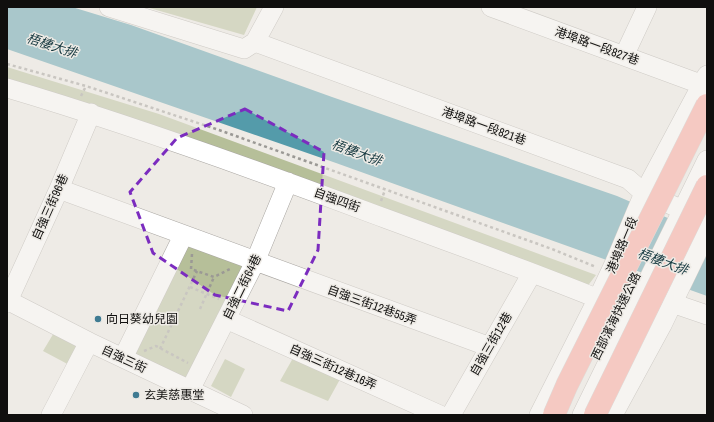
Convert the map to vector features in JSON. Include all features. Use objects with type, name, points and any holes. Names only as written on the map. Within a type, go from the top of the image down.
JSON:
[{"type":"highway","points":[[554,415],[706,88]]},
{"type":"highway","name":"西部濱海快速公路","points":[[568,415],[707,132]]},
{"type":"highway","name":"西部濱海快速公路","points":[[595,415],[707,186]]},
{"type":"highway","points":[[605,415],[707,208]]},
{"type":"street","points":[[109,7],[244,49],[255,42],[274,7]]},
{"type":"street","name":"港埠路一段827巷","points":[[491,7],[528,13],[624,56],[706,88]]},
{"type":"street","points":[[624,56],[647,7]]},
{"type":"street","name":"港埠路一段821巷","points":[[255,42],[628,179],[644,193],[682,210],[707,224]]},
{"type":"street","name":"自強四街","points":[[7,88],[91,113],[288,182],[598,298],[662,326]]},
{"type":"street","name":"港埠路一段","points":[[539,415],[610,273],[644,193],[706,88]]},
{"type":"street","name":"自強三街96巷","points":[[7,301],[58,190],[91,113]]},
{"type":"street","points":[[582,415],[707,160]]},
{"type":"street","name":"自強二街64巷","points":[[190,390],[254,262],[288,182]]},
{"type":"street","name":"自強三街12巷55弄","points":[[58,190],[188,243],[254,262],[490,348]]},
{"type":"street","points":[[613,415],[662,326],[707,232]]},
{"type":"street","points":[[123,358],[188,243]]},
{"type":"street","name":"自強三街12巷","points":[[450,415],[532,273]]},
{"type":"street","name":"自強三街","points":[[7,301],[89,342],[243,415]]},
{"type":"street","points":[[672,303],[707,316]]},
{"type":"street","name":"自強三街12巷16弄","points":[[226,319],[440,415]]},
{"type":"street","points":[[51,415],[89,342]]},
{"type":"path","points":[[7,64],[86,86],[226,133],[552,250],[610,273]]},
{"type":"path","points":[[188,243],[191,268],[214,278]]},
{"type":"path","points":[[200,309],[214,278],[235,266]]},
{"type":"path","points":[[160,349],[197,271]]},
{"type":"path","points":[[190,286],[219,299]]},
{"type":"path","points":[[144,351],[156,346],[188,362],[190,368]]},
{"type":"highlighted area","points":[[245,109],[324,152],[318,250],[288,311],[215,295],[153,253],[130,192],[177,138]]},
{"type":"green space","points":[[146,7],[257,7],[244,35]]},
{"type":"green space","points":[[7,67],[159,114],[596,275],[583,292],[7,88]]},
{"type":"green space","points":[[183,236],[255,262],[190,390],[123,358]]},
{"type":"green space","points":[[58,326],[89,342],[75,368],[43,351]]},
{"type":"green space","points":[[297,351],[344,372],[328,401],[280,381]]},
{"type":"green space","points":[[225,359],[245,369],[231,397],[211,386]]},
{"type":"water","name":"梧棲大排","points":[[7,7],[72,7],[131,25],[332,97],[617,196],[707,235],[707,296],[336,163],[7,49]]},
{"type":"place","name":"向日葵幼兒園","points":[[98,319]]},
{"type":"place","name":"玄美慈惠堂","points":[[136,395]]}]
